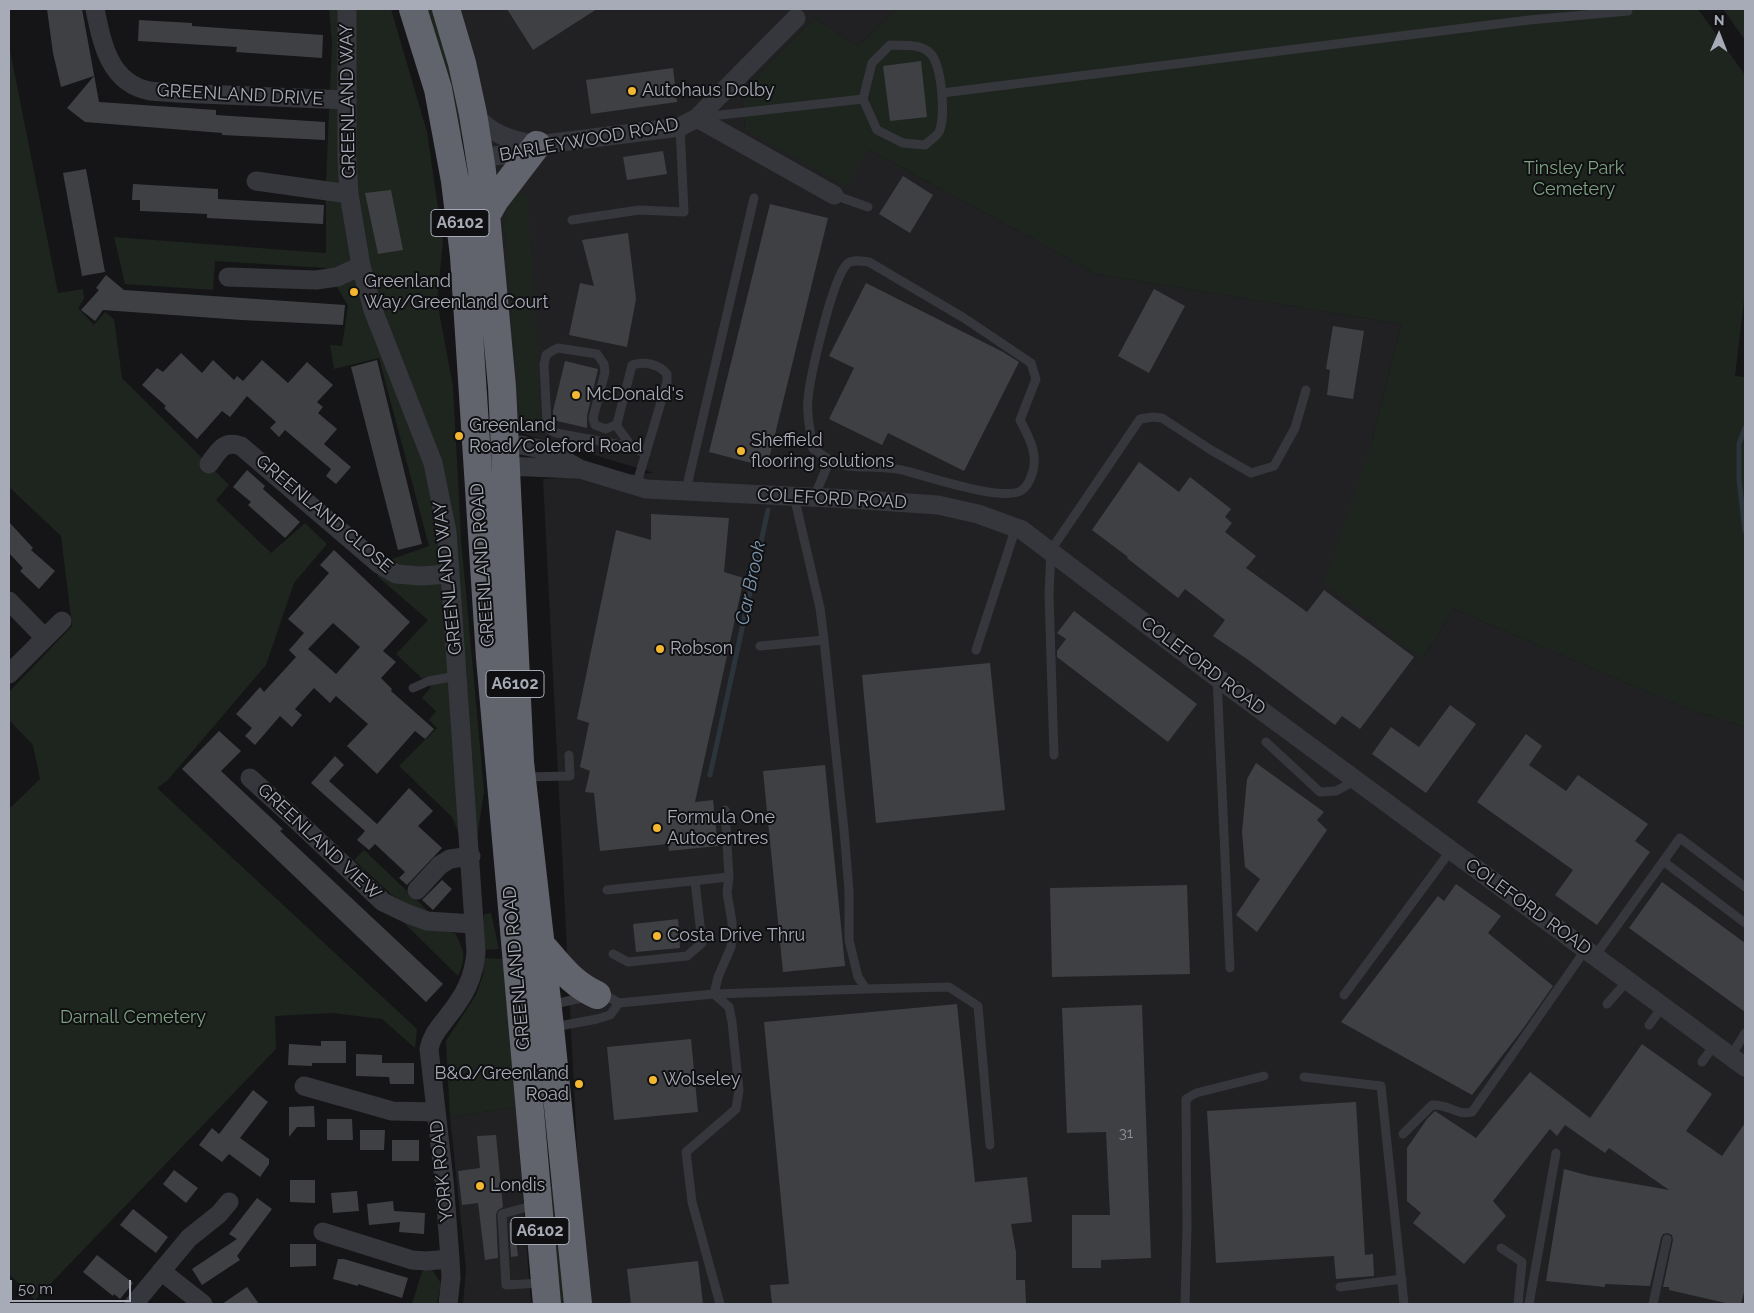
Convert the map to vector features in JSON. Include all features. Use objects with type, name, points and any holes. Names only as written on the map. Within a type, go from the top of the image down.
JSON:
[{"type":"highway","name":"GREENLAND ROAD","points":[[413,9],[438,89],[455,181],[464,256],[490,658],[546,1294]]},
{"type":"highway","name":"GREENLAND ROAD","points":[[446,9],[462,63],[473,114],[486,216],[496,316],[506,456],[515,680],[522,777],[542,946],[578,1304]]},
{"type":"highway","points":[[448,142],[464,152],[480,158]]},
{"type":"highway","points":[[486,216],[495,200],[537,145]]},
{"type":"highway","points":[[476,457],[506,456]]},
{"type":"highway","points":[[542,946],[581,988],[608,999]]},
{"type":"highway","points":[[521,1021],[529,1014],[549,1016]]},
{"type":"street","name":"GREENLAND DRIVE","points":[[95,9],[110,63],[120,77],[149,91],[347,100]]},
{"type":"street","name":"GREENLAND WAY","points":[[347,9],[347,158],[349,194],[361,266],[373,310],[433,463],[447,532],[471,856],[476,952],[475,968],[464,993],[431,1038]]},
{"type":"street","name":"BARLEYWOOD ROAD","points":[[480,158],[509,154],[537,145],[680,127],[698,118],[796,18]]},
{"type":"street","points":[[473,114],[484,126],[497,134],[512,140],[537,145]]},
{"type":"street","name":"BARLEYWOOD ROAD","points":[[698,118],[834,195]]},
{"type":"street","name":"GREENLAND WAY","points":[[256,181],[349,194]]},
{"type":"street","points":[[228,277],[316,280],[336,277],[361,266]]},
{"type":"street","name":"GREENLAND CLOSE","points":[[209,464],[224,445],[232,443],[241,446],[387,569],[396,574],[421,576],[450,574]]},
{"type":"street","name":"COLEFORD ROAD","points":[[506,456],[580,469],[646,489],[938,505],[978,514],[1016,527],[1052,550],[1216,677],[1738,1061]]},
{"type":"street","points":[[9,601],[45,638]]},
{"type":"street","points":[[9,674],[62,621]]},
{"type":"street","name":"GREENLAND VIEW","points":[[250,778],[293,816],[383,902],[427,921],[474,924]]},
{"type":"street","points":[[417,890],[440,865],[450,859],[471,856]]},
{"type":"street","name":"YORK ROAD","points":[[431,1038],[429,1048],[430,1061],[450,1259],[451,1278],[448,1304]]},
{"type":"street","points":[[304,1086],[392,1111],[436,1112]]},
{"type":"street","points":[[134,1304],[189,1238],[219,1214],[229,1202]]},
{"type":"street","points":[[323,1232],[412,1260],[450,1259]]},
{"type":"street","points":[[161,1271],[203,1304]]},
{"type":"lane","points":[[942,93],[1520,21],[1628,10]]},
{"type":"lane","points":[[890,45],[918,46],[931,54],[940,76],[942,93],[941,122],[938,133],[924,145],[903,144],[877,130],[863,99],[872,63],[890,45]]},
{"type":"lane","points":[[698,118],[744,111],[863,99]]},
{"type":"lane","points":[[572,220],[639,210],[684,212],[680,127]]},
{"type":"lane","points":[[834,195],[868,207]]},
{"type":"lane","points":[[686,490],[754,198]]},
{"type":"lane","points":[[855,260],[869,262],[964,318],[1031,363],[1036,379],[1020,420],[1034,448],[1034,469],[1029,481],[1021,491],[1008,495],[940,481],[905,470],[879,466],[847,466],[830,460],[813,449],[807,401],[816,356],[833,291],[847,264],[855,260]]},
{"type":"lane","points":[[618,421],[606,429],[595,425],[593,418],[605,372],[604,364],[597,354],[558,348],[546,355],[544,365],[547,423],[550,428],[556,433],[632,448],[646,454]]},
{"type":"lane","points":[[632,448],[618,428],[618,421],[632,365],[639,362],[662,367],[667,374],[667,382],[636,486]]},
{"type":"lane","points":[[1054,755],[1049,594],[1052,550],[1140,419],[1162,418],[1251,473],[1274,466],[1295,428],[1306,390]]},
{"type":"lane","points":[[814,497],[830,460]]},
{"type":"lane","points":[[794,496],[820,608],[824,640],[844,830],[849,891],[849,940],[858,977],[866,989]]},
{"type":"lane","points":[[976,650],[1016,527]]},
{"type":"lane","points":[[760,646],[824,640]]},
{"type":"lane","points":[[413,688],[429,681],[457,676]]},
{"type":"lane","points":[[1216,677],[1230,968]]},
{"type":"lane","points":[[1266,742],[1320,792],[1336,791],[1356,780]]},
{"type":"lane","points":[[522,777],[570,776],[569,755]]},
{"type":"lane","points":[[714,994],[718,977],[731,947],[732,939],[732,922],[727,893],[729,877],[725,810]]},
{"type":"lane","points":[[1403,1134],[1432,1105],[1448,1107],[1464,1114],[1472,1112],[1590,952],[1680,838],[1745,887]]},
{"type":"lane","points":[[1344,995],[1451,850]]},
{"type":"lane","points":[[1663,861],[1745,923]]},
{"type":"lane","points":[[607,890],[729,877]]},
{"type":"lane","points":[[613,954],[628,962],[687,956],[702,943],[695,881]]},
{"type":"lane","points":[[1607,1004],[1628,980]]},
{"type":"lane","points":[[549,1016],[608,999],[949,987],[978,1006],[990,1145]]},
{"type":"lane","points":[[714,994],[729,1007],[732,1022],[739,1090],[736,1108],[686,1152],[692,1202],[720,1304]]},
{"type":"lane","points":[[549,1016],[597,1019],[610,1014],[608,999]]},
{"type":"lane","points":[[1649,1025],[1663,1006]]},
{"type":"lane","points":[[1738,1061],[1745,1033]]},
{"type":"lane","points":[[1702,1062],[1715,1044]]},
{"type":"lane","points":[[1186,1304],[1186,1099],[1196,1093],[1264,1076]]},
{"type":"lane","points":[[1304,1077],[1381,1086],[1404,1304]]},
{"type":"lane","points":[[1529,1304],[1556,1153]]},
{"type":"lane","points":[[537,1205],[502,1214],[506,1285],[546,1294]]},
{"type":"lane","points":[[1653,1304],[1666,1239]]},
{"type":"lane","points":[[1501,1248],[1522,1262],[1518,1304]]},
{"type":"lane","points":[[1340,1287],[1402,1279]]},
{"type":"shaded area","points":[[440,9],[897,9],[858,46],[814,18],[742,91],[745,129],[868,149],[1097,274],[1401,324],[1370,449],[1422,659],[1454,609],[1683,707],[1745,727],[1745,1304],[585,1304],[543,479],[654,473],[518,432],[508,323]]},
{"type":"shaded area","points":[[516,1107],[531,1304],[463,1304],[466,1269],[450,1117]]},
{"type":"green space","points":[[329,9],[391,9],[427,132],[443,242],[437,301],[453,386],[461,538],[484,791],[477,839],[460,837],[452,817],[399,766],[437,728],[429,720],[436,711],[422,698],[431,687],[396,654],[428,620],[377,576],[389,560],[429,546],[379,358],[334,369],[330,345],[342,346],[348,306],[326,268],[215,261],[213,290],[125,284],[114,237],[326,253],[326,182],[332,43]]},
{"type":"green space","points":[[425,9],[435,9],[447,55],[465,141],[456,128]]},
{"type":"green space","name":"Tinsley Park Cemetery","points":[[897,9],[1698,9],[1745,75],[1745,292],[1735,376],[1745,377],[1745,727],[1683,707],[1454,609],[1422,659],[1324,583],[1370,449],[1401,324],[1097,274],[868,149],[846,187],[745,129],[742,91],[814,18],[858,46]]},
{"type":"green space","points":[[1723,9],[1745,9],[1745,40]]},
{"type":"green space","name":"Darnall Cemetery","points":[[9,45],[58,293],[83,289],[84,299],[78,308],[94,325],[105,312],[114,319],[122,378],[229,485],[216,500],[271,553],[305,523],[327,544],[294,583],[266,665],[167,781],[157,788],[417,1029],[415,1048],[382,1019],[332,1013],[275,1016],[276,1049],[35,1300],[9,1274],[9,809],[40,779],[33,745],[9,720],[9,692],[72,626],[61,536],[9,487]]},
{"type":"green space","points":[[519,191],[528,199],[542,434],[522,418],[519,411],[504,225],[510,203]]},
{"type":"green space","points":[[364,850],[427,910],[425,913],[392,895],[354,860]]},
{"type":"green space","points":[[491,913],[499,949],[484,950],[482,919],[485,914]]},
{"type":"green space","points":[[404,923],[455,933],[463,954],[463,964],[458,976]]},
{"type":"green space","points":[[484,958],[503,959],[516,1107],[450,1117],[446,1041],[476,995],[483,975]]},
{"type":"green space","points":[[556,1186],[567,1304],[554,1304],[543,1187]]},
{"type":"green space","points":[[428,1268],[433,1271],[441,1283],[437,1304],[412,1304],[422,1272]]},
{"type":"building","points":[[47,9],[82,9],[99,102],[216,110],[216,115],[325,122],[325,140],[222,135],[222,133],[85,122],[67,108],[94,76],[61,87],[53,53]]},
{"type":"building","points":[[507,9],[597,9],[533,50]]},
{"type":"building","points":[[139,20],[192,23],[192,26],[323,35],[322,58],[236,52],[237,47],[138,41]]},
{"type":"building","points":[[921,61],[927,117],[890,121],[883,66]]},
{"type":"building","name":"Autohaus Dolby","points":[[673,68],[677,102],[591,114],[586,80]]},
{"type":"building","points":[[663,151],[667,174],[627,180],[623,157]]},
{"type":"building","points":[[86,169],[105,272],[82,276],[63,173]]},
{"type":"building","points":[[903,176],[933,195],[910,233],[879,214]]},
{"type":"building","points":[[133,184],[218,189],[218,199],[324,205],[323,224],[207,218],[207,214],[140,211],[140,200],[132,200]]},
{"type":"building","points":[[391,190],[403,250],[378,254],[365,193]]},
{"type":"building","points":[[770,204],[828,218],[767,467],[709,452]]},
{"type":"building","points":[[628,233],[636,299],[627,347],[569,335],[580,283],[594,286],[582,240]]},
{"type":"building","points":[[106,275],[124,290],[345,305],[343,325],[103,310],[95,321],[81,310],[99,290],[96,288]]},
{"type":"building","points":[[866,283],[1003,352],[1019,362],[964,471],[888,433],[882,445],[829,419],[854,368],[829,356]]},
{"type":"building","points":[[1154,289],[1185,306],[1149,373],[1118,356]]},
{"type":"building","points":[[1333,326],[1364,331],[1353,399],[1327,395],[1330,370],[1326,369]]},
{"type":"building","points":[[181,353],[202,373],[213,360],[234,380],[237,376],[243,381],[262,360],[288,383],[307,362],[333,385],[317,402],[323,407],[318,413],[337,429],[324,444],[351,467],[336,484],[326,476],[331,469],[285,430],[279,437],[270,428],[276,422],[247,396],[230,417],[222,411],[197,439],[164,408],[166,406],[142,385],[157,368],[163,372]]},
{"type":"building","points":[[377,360],[422,544],[398,550],[351,367]]},
{"type":"building","name":"McDonald's","points":[[565,361],[598,369],[587,416],[587,428],[553,420],[553,411]]},
{"type":"building","points":[[1139,462],[1179,492],[1190,477],[1231,509],[1225,517],[1232,523],[1225,532],[1256,556],[1246,568],[1307,612],[1324,590],[1414,657],[1360,729],[1342,716],[1335,725],[1213,636],[1225,620],[1185,589],[1178,598],[1092,530]]},
{"type":"building","points":[[247,470],[265,486],[263,489],[300,522],[285,538],[248,505],[251,502],[233,487]]},
{"type":"building","name":"Robson","points":[[651,514],[729,518],[724,572],[744,578],[695,802],[713,800],[718,846],[669,851],[668,844],[600,851],[594,793],[585,792],[590,771],[580,767],[589,723],[577,719],[616,530],[651,540]]},
{"type":"building","points":[[9,522],[33,548],[31,550],[55,571],[39,589],[20,571],[23,568],[9,553]]},
{"type":"building","points":[[334,550],[410,622],[383,651],[396,662],[381,678],[392,689],[391,691],[434,729],[425,739],[415,731],[377,774],[347,746],[368,724],[336,696],[330,703],[314,688],[295,709],[302,715],[292,727],[280,716],[255,745],[245,736],[252,728],[236,714],[260,687],[264,692],[296,657],[289,650],[304,633],[288,619],[329,573],[320,565]],"holes":[[[333,623],[360,647],[336,674],[308,649]]]},
{"type":"building","points":[[1074,611],[1197,704],[1168,742],[1057,657],[1057,651],[1066,639],[1057,633]]},
{"type":"building","points":[[990,663],[1005,810],[876,823],[862,675]]},
{"type":"building","points":[[1450,705],[1476,724],[1426,793],[1372,754],[1391,727],[1419,747]]},
{"type":"building","points":[[219,731],[241,751],[221,771],[283,829],[280,831],[443,984],[426,1002],[182,769]]},
{"type":"building","points":[[1526,734],[1542,746],[1529,765],[1566,791],[1578,775],[1648,824],[1635,841],[1650,852],[1597,925],[1555,895],[1573,870],[1477,802]]},
{"type":"building","points":[[335,756],[344,765],[329,781],[377,824],[409,788],[433,811],[418,826],[442,848],[407,885],[399,878],[405,872],[375,844],[369,850],[357,840],[365,831],[311,783]]},
{"type":"building","points":[[1256,763],[1324,812],[1317,820],[1327,830],[1257,932],[1236,915],[1260,879],[1245,867],[1242,832],[1247,779]]},
{"type":"building","points":[[825,765],[845,966],[783,972],[763,771]]},
{"type":"building","points":[[442,880],[452,889],[433,910],[422,900]]},
{"type":"building","points":[[1662,882],[1745,943],[1745,1012],[1629,928]]},
{"type":"building","points":[[1456,884],[1501,916],[1488,933],[1553,986],[1472,1095],[1341,1022],[1438,896],[1444,901]]},
{"type":"building","points":[[1187,885],[1190,974],[1052,977],[1050,888]]},
{"type":"building","name":"Costa Drive Thru","points":[[678,919],[680,948],[636,952],[633,924]]},
{"type":"building","points":[[957,1004],[975,1182],[1027,1177],[1032,1222],[1011,1224],[1016,1252],[1016,1280],[1025,1280],[1026,1304],[772,1304],[770,1285],[789,1284],[764,1022]]},
{"type":"building","points":[[1142,1005],[1151,1258],[1101,1260],[1101,1268],[1072,1268],[1072,1215],[1110,1215],[1106,1132],[1067,1133],[1062,1008]]},
{"type":"building","name":"Wolseley","points":[[691,1039],[698,1112],[614,1120],[607,1047]]},
{"type":"building","points":[[321,1041],[346,1041],[346,1063],[312,1063],[312,1066],[288,1065],[289,1044],[321,1046]]},
{"type":"building","points":[[1642,1044],[1712,1094],[1686,1131],[1722,1156],[1745,1123],[1745,1289],[1741,1304],[1730,1304],[1663,1287],[1673,1240],[1672,1235],[1668,1233],[1663,1234],[1661,1238],[1650,1286],[1605,1284],[1605,1287],[1546,1281],[1564,1169],[1590,1176],[1669,1190],[1609,1148],[1605,1153],[1565,1125],[1557,1136],[1550,1129],[1493,1201],[1506,1216],[1464,1264],[1413,1223],[1421,1213],[1407,1201],[1407,1148],[1427,1119],[1435,1111],[1476,1138],[1530,1072],[1590,1118]]},
{"type":"building","points":[[356,1054],[382,1055],[382,1063],[414,1063],[414,1084],[390,1084],[389,1077],[356,1076]]},
{"type":"building","points":[[253,1090],[268,1102],[240,1138],[269,1159],[269,1164],[260,1177],[229,1154],[222,1162],[199,1145],[212,1128],[219,1134]]},
{"type":"building","points":[[1356,1102],[1365,1255],[1373,1254],[1374,1276],[1336,1279],[1334,1256],[1216,1263],[1207,1111]]},
{"type":"building","points":[[314,1106],[315,1127],[297,1127],[289,1137],[289,1107]]},
{"type":"building","points":[[327,1119],[352,1119],[353,1140],[327,1140]]},
{"type":"building","points":[[360,1130],[385,1130],[384,1150],[360,1150]]},
{"type":"building","points":[[496,1135],[503,1207],[496,1214],[498,1258],[485,1260],[478,1203],[462,1205],[458,1171],[480,1168],[477,1136]]},
{"type":"building","points":[[392,1140],[419,1140],[419,1161],[392,1161]]},
{"type":"building","points":[[174,1170],[198,1188],[186,1203],[163,1184]]},
{"type":"building","points":[[290,1180],[315,1180],[315,1203],[290,1202]]},
{"type":"building","points":[[357,1191],[359,1211],[333,1213],[331,1193]]},
{"type":"building","points":[[257,1198],[272,1209],[237,1256],[240,1260],[202,1285],[192,1269],[237,1239],[229,1234]]},
{"type":"building","points":[[393,1201],[394,1211],[425,1213],[424,1234],[399,1232],[400,1222],[369,1225],[367,1204]]},
{"type":"building","points":[[133,1209],[168,1237],[156,1253],[120,1225]]},
{"type":"building","points":[[509,1223],[514,1223],[518,1256],[511,1257]]},
{"type":"building","points":[[290,1244],[316,1244],[316,1266],[290,1267]]},
{"type":"building","points":[[97,1255],[133,1283],[120,1299],[114,1294],[113,1296],[83,1272]]},
{"type":"building","points":[[338,1259],[344,1259],[408,1278],[402,1298],[358,1284],[358,1286],[333,1279]]},
{"type":"building","points":[[698,1261],[703,1304],[631,1304],[627,1269]]},
{"type":"building","points":[[247,1287],[259,1304],[222,1304]]},
{"type":"waterway","points":[[1745,428],[1739,444],[1739,480],[1745,531]]},
{"type":"waterway","name":"Car Brook","points":[[710,775],[768,510]]},
{"type":"place","name":"Autohaus Dolby","points":[[632,91]]},
{"type":"place","name":"Greenland Way/Greenland Court","points":[[354,292]]},
{"type":"place","name":"McDonald's","points":[[576,395]]},
{"type":"place","name":"Greenland Road/Coleford Road","points":[[459,436]]},
{"type":"place","name":"Sheffield flooring solutions","points":[[741,451]]},
{"type":"place","name":"Robson","points":[[660,649]]},
{"type":"place","name":"Formula One Autocentres","points":[[657,828]]},
{"type":"place","name":"Costa Drive Thru","points":[[657,936]]},
{"type":"place","name":"Wolseley","points":[[653,1080]]},
{"type":"place","name":"B&Q/Greenland Road","points":[[579,1084]]},
{"type":"place","name":"Londis","points":[[480,1186]]}]
